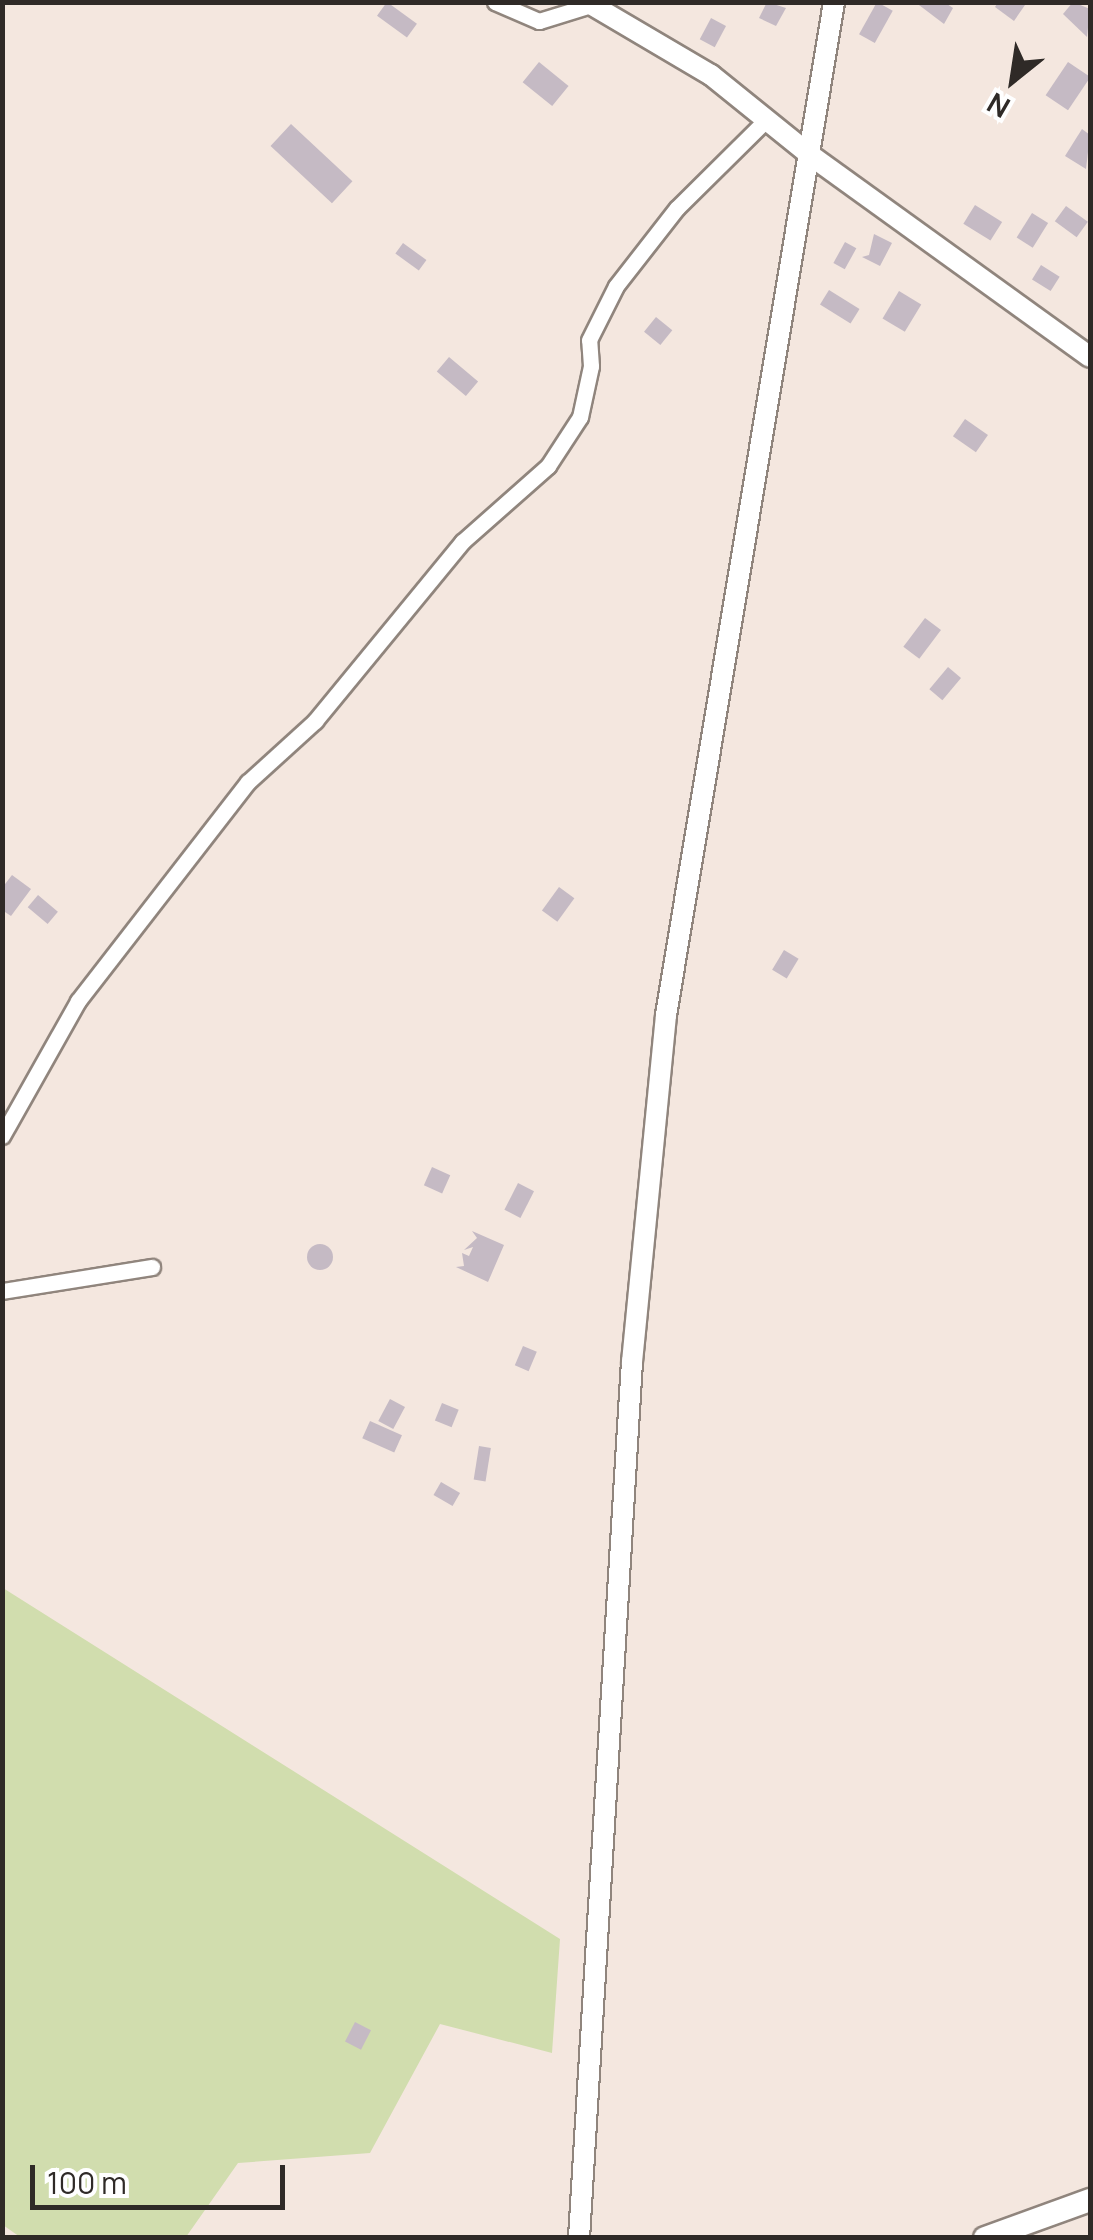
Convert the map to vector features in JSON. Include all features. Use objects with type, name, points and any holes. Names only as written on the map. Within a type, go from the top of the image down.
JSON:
[{"type":"main road","points":[[985,2238],[1090,2200]]},
{"type":"street","points":[[495,2],[538,20],[589,4],[711,74],[810,155],[1090,357]]},
{"type":"street","points":[[580,2238],[632,1362],[666,1014],[834,2]]},
{"type":"street","points":[[2,1136],[78,1001],[248,782],[315,721],[462,542],[548,466],[576,428],[591,366],[589,340],[616,286],[676,208],[767,119]]},
{"type":"street","points":[[2,1290],[152,1267]]},
{"type":"green space","points":[[3,1588],[560,1939],[552,2053],[440,2024],[370,2153],[238,2163],[186,2237],[20,2237],[3,2225]]},
{"type":"building","points":[[387,2],[417,24],[407,38],[377,16]]},
{"type":"building","points":[[767,2],[786,8],[776,26],[759,18]]},
{"type":"building","points":[[877,2],[893,11],[875,43],[859,34]]},
{"type":"building","points":[[915,2],[944,2],[953,8],[944,24]]},
{"type":"building","points":[[998,2],[1025,5],[1014,21],[995,7]]},
{"type":"building","points":[[1073,2],[1090,9],[1087,37],[1063,14]]},
{"type":"building","points":[[711,18],[726,26],[715,47],[700,39]]},
{"type":"building","points":[[539,62],[569,86],[552,106],[523,82]]},
{"type":"building","points":[[1068,62],[1090,77],[1068,110],[1046,95]]},
{"type":"building","points":[[291,124],[352,181],[332,203],[271,146]]},
{"type":"building","points":[[1082,129],[1090,135],[1086,169],[1065,156]]},
{"type":"building","points":[[975,205],[1002,222],[990,241],[963,224]]},
{"type":"building","points":[[1066,206],[1088,222],[1077,237],[1055,221]]},
{"type":"building","points":[[1032,213],[1048,223],[1033,248],[1017,238]]},
{"type":"building","points":[[874,234],[892,243],[880,266],[862,257],[869,255]]},
{"type":"building","points":[[845,242],[856,248],[845,269],[833,263]]},
{"type":"building","points":[[403,243],[426,260],[419,271],[395,254]]},
{"type":"building","points":[[1041,265],[1060,277],[1051,291],[1032,279]]},
{"type":"building","points":[[829,290],[860,309],[851,323],[820,304]]},
{"type":"building","points":[[899,291],[921,304],[905,332],[883,318]]},
{"type":"building","points":[[656,317],[672,330],[660,345],[644,332]]},
{"type":"building","points":[[449,357],[478,381],[466,396],[437,372]]},
{"type":"building","points":[[965,419],[988,435],[976,452],[953,436]]},
{"type":"building","points":[[925,618],[941,630],[919,659],[903,647]]},
{"type":"building","points":[[948,667],[961,678],[942,700],[929,689]]},
{"type":"building","points":[[12,875],[31,889],[11,916],[2,910],[2,888]]},
{"type":"building","points":[[559,887],[574,898],[557,922],[542,910]]},
{"type":"building","points":[[38,895],[58,912],[48,924],[28,907]]},
{"type":"building","points":[[784,950],[799,959],[787,978],[772,970]]},
{"type":"building","points":[[432,1167],[450,1175],[442,1193],[424,1185]]},
{"type":"building","points":[[518,1183],[534,1191],[520,1218],[504,1210]]},
{"type":"building","points":[[472,1231],[504,1245],[488,1282],[456,1267],[464,1266],[462,1253],[469,1256],[473,1247],[464,1250],[477,1238]]},
{"type":"building","points":[[320,1244],[329,1248],[333,1257],[329,1266],[320,1270],[311,1266],[307,1257],[311,1248]]},
{"type":"building","points":[[523,1346],[537,1352],[529,1371],[515,1365]]},
{"type":"building","points":[[390,1399],[405,1407],[393,1429],[378,1421]]},
{"type":"building","points":[[442,1403],[459,1410],[452,1427],[435,1421]]},
{"type":"building","points":[[370,1421],[402,1435],[394,1453],[362,1438]]},
{"type":"building","points":[[479,1446],[491,1448],[486,1481],[474,1480]]},
{"type":"building","points":[[441,1482],[460,1493],[453,1506],[433,1495]]},
{"type":"building","points":[[355,2022],[371,2030],[361,2050],[345,2042]]}]
